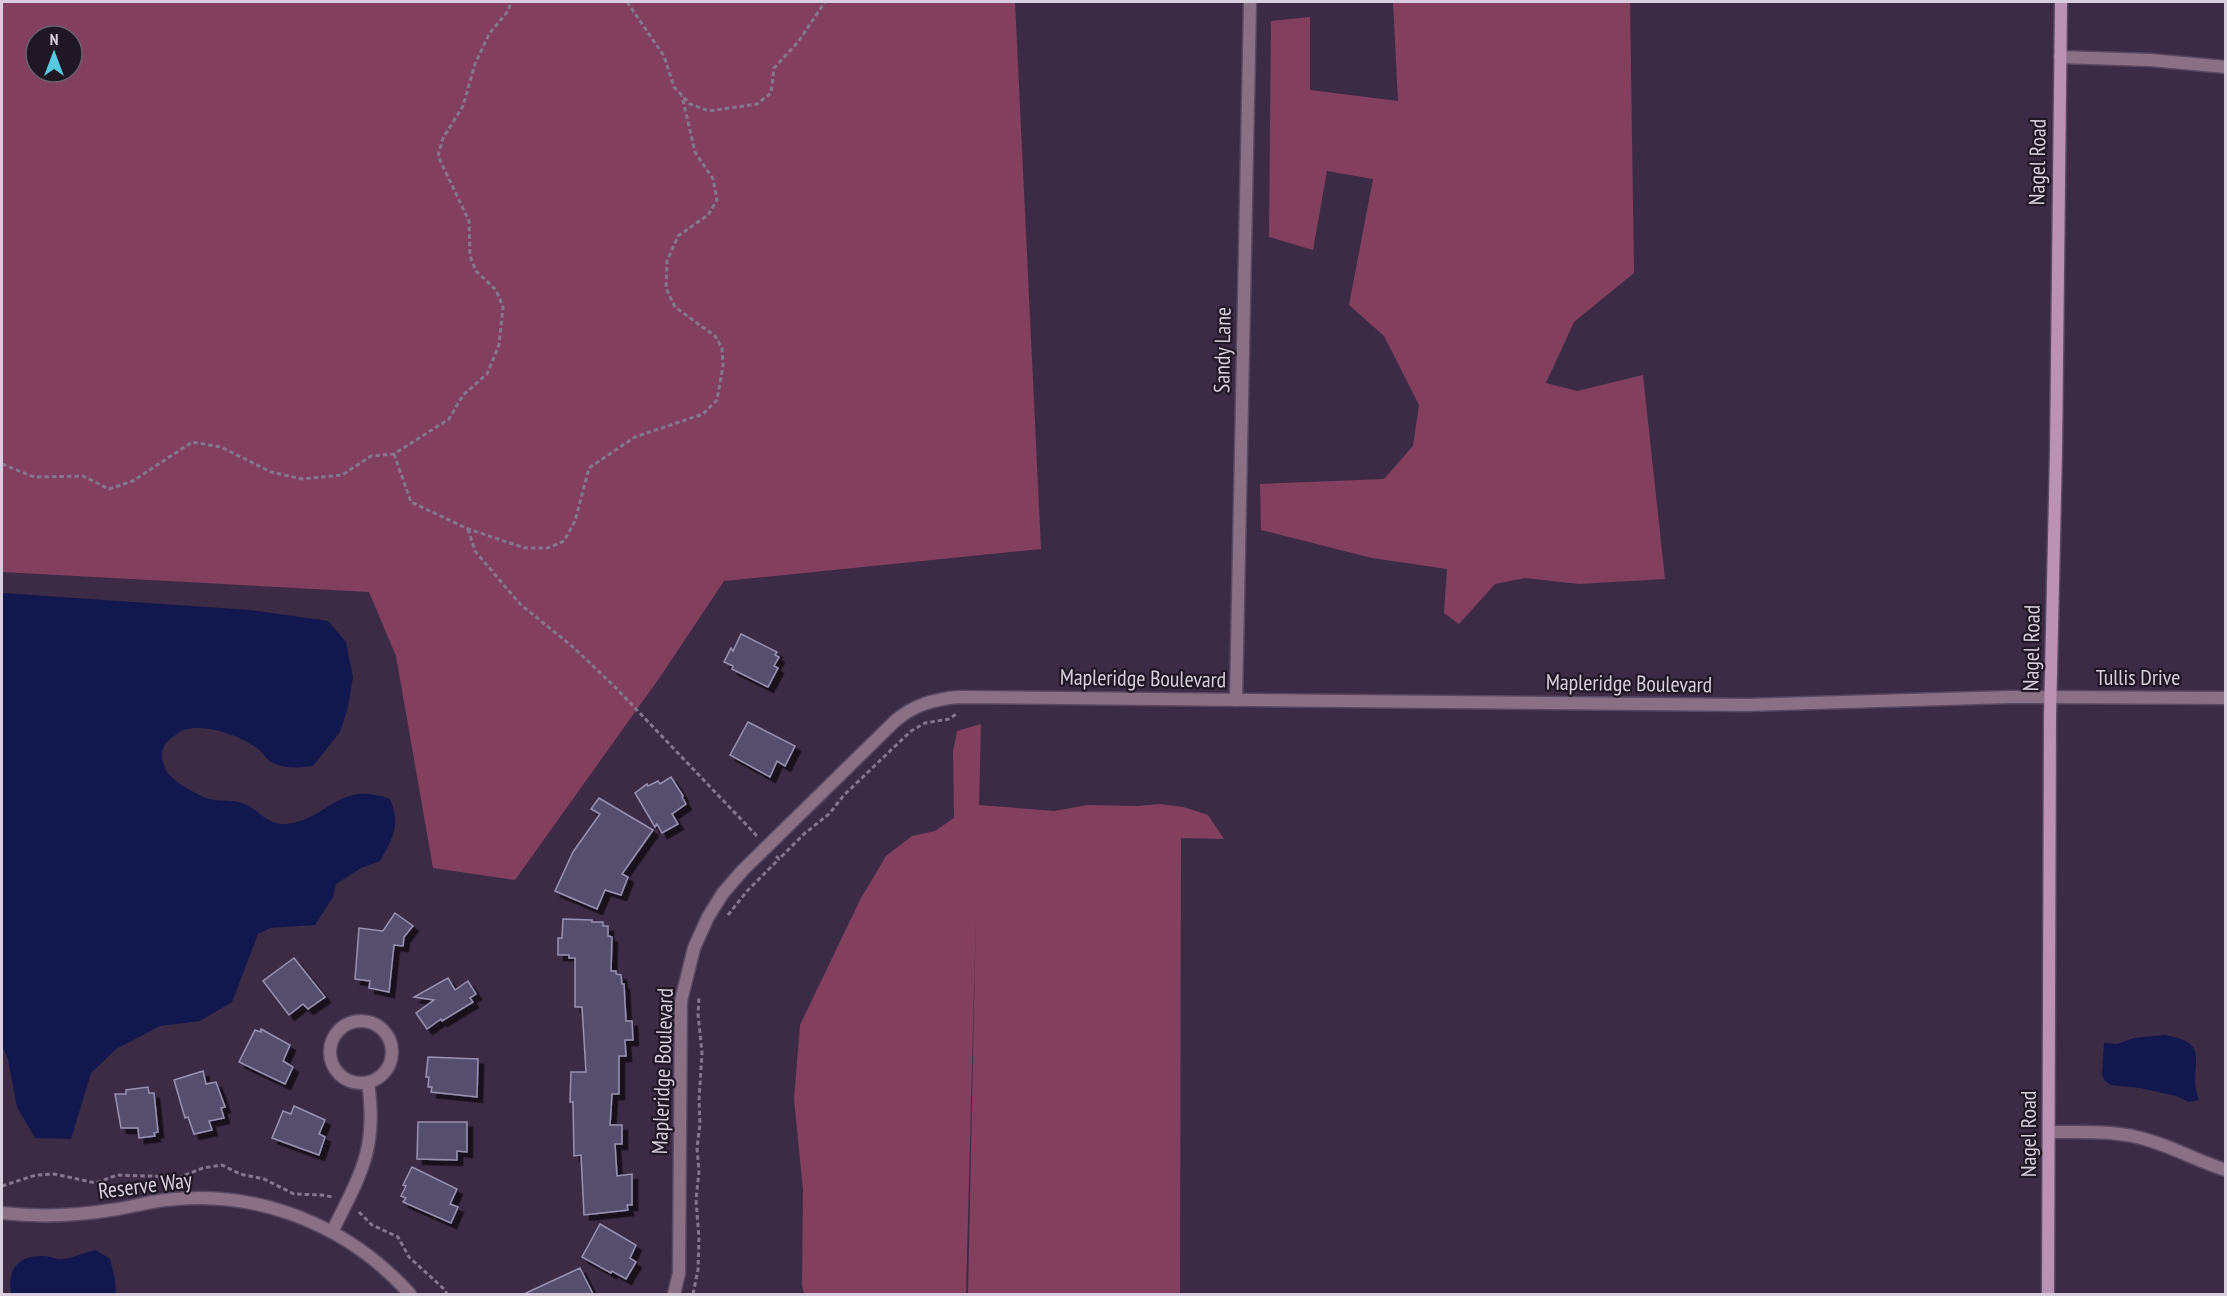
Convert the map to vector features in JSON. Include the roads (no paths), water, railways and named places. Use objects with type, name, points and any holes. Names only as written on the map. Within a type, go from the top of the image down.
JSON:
[{"type":"street","name":"Sandy Lane","points":[[1236,700],[1250,2]]},
{"type":"street","name":"Nagel Road","points":[[2048,1294],[2050,697],[2056,452],[2061,2]]},
{"type":"street","points":[[2060,57],[2150,60],[2226,67]]},
{"type":"street","name":"Mapleridge Boulevard","points":[[674,1294],[679,1274],[683,988],[694,948],[714,906],[732,881],[903,714],[928,702],[959,697],[1747,705],[2050,697]]},
{"type":"street","name":"Tullis Drive","points":[[2050,697],[2226,698]]},
{"type":"street","points":[[370,1022],[379,1026],[387,1034],[391,1043],[393,1053],[391,1064],[378,1079],[368,1083],[358,1084],[348,1081],[333,1067],[330,1057],[334,1037],[349,1023],[370,1022]]},
{"type":"street","points":[[332,1232],[365,1164],[370,1143],[372,1111],[368,1083]]},
{"type":"street","points":[[2049,1132],[2106,1133],[2135,1137],[2226,1170]]},
{"type":"street","name":"Reserve Way","points":[[2,1213],[81,1215],[163,1200],[211,1198],[260,1204],[284,1211],[332,1232],[384,1267],[410,1294]]}]
